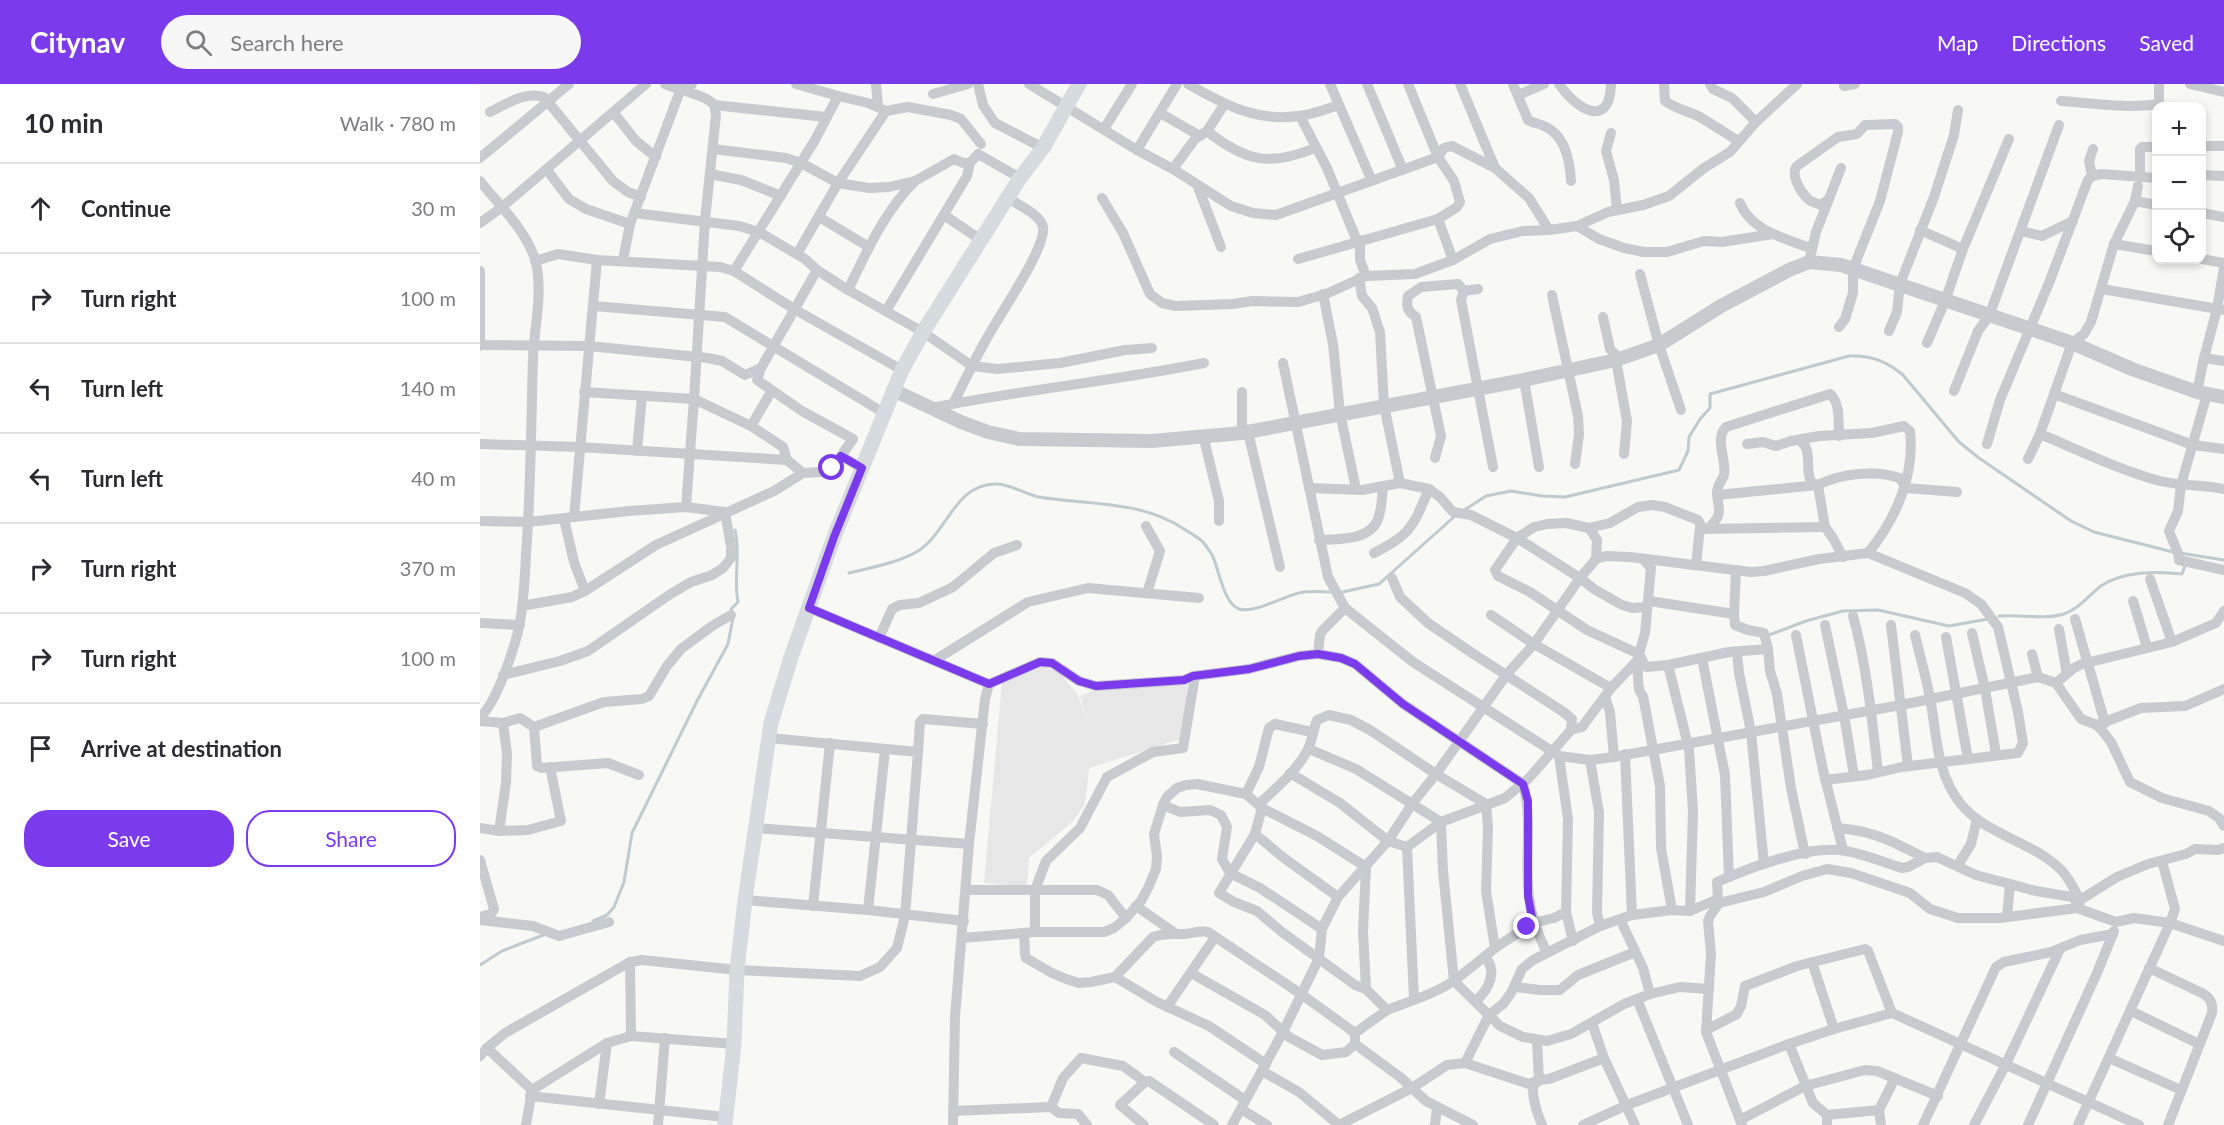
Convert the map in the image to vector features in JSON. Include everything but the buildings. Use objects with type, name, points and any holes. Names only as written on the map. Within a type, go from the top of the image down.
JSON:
[{"type":"main road","points":[[725,1121],[734,1044],[737,970],[745,900],[773,712],[783,681],[834,537],[902,370],[923,332],[1020,178],[1043,148],[1079,84]]},
{"type":"street","points":[[480,158],[569,84]]},
{"type":"street","points":[[480,223],[547,170],[646,84]]},
{"type":"street","points":[[665,84],[706,98],[714,105],[826,117]]},
{"type":"street","points":[[623,260],[630,224],[680,91],[692,84]]},
{"type":"street","points":[[796,84],[882,109],[908,106],[951,115],[961,119],[981,144]]},
{"type":"street","points":[[797,254],[882,109],[876,84]]},
{"type":"street","points":[[934,112],[932,89],[968,84]]},
{"type":"street","points":[[978,84],[983,105],[994,123],[1043,148]]},
{"type":"street","points":[[1029,84],[1137,150],[1173,169],[1198,187],[1231,206],[1253,213],[1276,215],[1438,157],[1444,148],[1452,146],[1495,168],[1529,198],[1549,230]]},
{"type":"street","points":[[1104,129],[1132,84]]},
{"type":"street","points":[[1137,150],[1176,84]]},
{"type":"street","points":[[1188,84],[1224,105],[1247,113],[1280,118],[1300,116],[1339,105]]},
{"type":"street","points":[[1330,84],[1372,181]]},
{"type":"street","points":[[1367,84],[1403,170]]},
{"type":"street","points":[[1298,259],[1438,219],[1457,207],[1460,202],[1454,181],[1438,157],[1408,84]]},
{"type":"street","points":[[1460,84],[1495,168]]},
{"type":"street","points":[[1513,84],[1528,120],[1547,127],[1558,138],[1567,155],[1571,181]]},
{"type":"street","points":[[1518,95],[1544,84]]},
{"type":"street","points":[[1559,84],[1573,101],[1589,110],[1599,112],[1609,105],[1611,84]]},
{"type":"street","points":[[1664,84],[1665,101],[1674,108],[1685,110],[1702,118],[1738,141]]},
{"type":"street","points":[[1710,84],[1713,89],[1732,98],[1756,122]]},
{"type":"street","points":[[1102,198],[1123,233],[1150,294],[1162,303],[1176,306],[1252,301],[1298,303],[1363,277],[1415,274],[1453,260],[1490,239],[1523,231],[1577,226],[1608,212],[1644,205],[1669,196],[1704,168],[1730,152],[1756,122],[1797,84]]},
{"type":"street","points":[[2159,84],[2160,102]]},
{"type":"street","points":[[2190,84],[2224,92]]},
{"type":"street","points":[[490,112],[522,97],[531,95],[544,97],[619,187],[641,197]]},
{"type":"street","points":[[734,272],[801,163],[838,96]]},
{"type":"street","points":[[2061,101],[2123,107],[2152,105]]},
{"type":"street","points":[[686,507],[697,370],[705,220],[716,115],[714,105]]},
{"type":"street","points":[[1173,169],[1224,105]]},
{"type":"street","points":[[1889,331],[1897,312],[1900,285],[1954,135],[1958,110]]},
{"type":"street","points":[[614,113],[636,141],[656,157]]},
{"type":"street","points":[[1160,113],[1253,157],[1291,158],[1315,148]]},
{"type":"street","points":[[1300,116],[1327,168],[1359,240],[1363,277],[1362,296],[1372,308],[1380,332],[1384,405],[1400,483]]},
{"type":"street","points":[[1828,199],[1821,205],[1808,200],[1794,175],[1797,166],[1838,137],[1857,134],[1866,124],[1895,124],[1898,132],[1880,201],[1853,269],[1853,292],[1845,320],[1839,327]]},
{"type":"street","points":[[1954,391],[1978,331],[1989,316],[2059,125]]},
{"type":"street","points":[[1611,133],[1606,151],[1616,192],[1617,210]]},
{"type":"street","points":[[1927,342],[2009,139]]},
{"type":"street","points":[[2206,146],[2224,146]]},
{"type":"street","points":[[2028,459],[2040,434],[2072,343],[2084,334],[2091,322],[2114,244],[2135,201],[2139,182],[2140,148],[2152,147]]},
{"type":"street","points":[[713,149],[770,154],[801,163],[838,183],[869,188],[889,187],[915,181],[954,159],[970,163]]},
{"type":"street","points":[[2092,176],[2089,161],[2093,149]]},
{"type":"street","points":[[886,311],[967,177],[970,163],[978,154],[1020,178]]},
{"type":"street","points":[[893,390],[988,432],[1019,439],[1152,441],[1245,432],[1524,380],[1618,360],[1659,345],[1810,256],[1828,199],[1841,168]]},
{"type":"street","points":[[547,170],[569,199],[586,210],[630,224]]},
{"type":"street","points":[[710,174],[741,180],[781,196]]},
{"type":"street","points":[[1987,444],[2000,400],[2088,180],[2092,176],[2101,174],[2139,182],[2152,179]]},
{"type":"street","points":[[2206,175],[2224,176]]},
{"type":"street","points":[[480,181],[521,233],[535,261],[538,287],[533,346],[528,522],[520,625],[503,675],[491,703],[480,719],[503,723],[520,718],[534,727]]},
{"type":"street","points":[[848,290],[869,247],[896,201],[915,181]]},
{"type":"street","points":[[1198,187],[1221,247]]},
{"type":"street","points":[[953,404],[1022,279],[1043,234],[1039,220],[1008,198]]},
{"type":"street","points":[[2135,201],[2152,204]]},
{"type":"street","points":[[1740,203],[1744,213],[1751,221],[1810,256],[2072,343],[2132,369],[2202,393],[2224,397]]},
{"type":"street","points":[[634,213],[705,220],[759,232],[797,254],[848,290],[923,332],[972,366],[997,369],[1060,363],[1125,350],[1152,348]]},
{"type":"street","points":[[2206,214],[2224,217]]},
{"type":"street","points":[[944,215],[981,240]]},
{"type":"street","points":[[819,217],[869,247]]},
{"type":"street","points":[[1438,219],[1453,260]]},
{"type":"street","points":[[2042,236],[2073,221]]},
{"type":"street","points":[[1577,226],[1599,239],[1644,252],[1667,252],[1704,241],[1722,242],[1773,234]]},
{"type":"street","points":[[1920,230],[1963,249]]},
{"type":"street","points":[[2022,231],[2064,244]]},
{"type":"street","points":[[2114,244],[2152,250]]},
{"type":"street","points":[[535,261],[558,254],[597,260],[720,267],[734,272],[902,370]]},
{"type":"street","points":[[585,591],[574,562],[569,518],[579,447],[597,260]]},
{"type":"street","points":[[2206,260],[2224,265],[2221,309],[2204,358],[2202,393],[2193,445],[2181,485],[2178,511],[2169,531],[2179,560],[2224,570]]},
{"type":"street","points":[[522,606],[572,597],[656,545],[774,490],[803,473],[821,472],[832,468],[853,439],[771,392],[757,380],[761,368],[817,270]]},
{"type":"street","points":[[480,271],[480,345],[589,346],[696,357],[722,361],[745,375],[761,368]]},
{"type":"street","points":[[1640,274],[1659,345],[1681,410]]},
{"type":"street","points":[[1435,459],[1442,435],[1416,317],[1408,310],[1408,296],[1421,287],[1458,284],[1464,291]]},
{"type":"street","points":[[1464,291],[1478,289]]},
{"type":"street","points":[[2102,289],[2221,309]]},
{"type":"street","points":[[1464,291],[1461,300],[1462,311],[1470,342],[1492,466]]},
{"type":"street","points":[[1323,294],[1333,344],[1340,413],[1356,489]]},
{"type":"street","points":[[1552,295],[1578,416],[1579,434],[1575,464]]},
{"type":"street","points":[[594,306],[724,317],[884,413]]},
{"type":"street","points":[[1603,317],[1610,349],[1618,360],[1627,421],[1624,454]]},
{"type":"street","points":[[2204,358],[2224,361]]},
{"type":"street","points":[[931,408],[1203,363]]},
{"type":"street","points":[[1283,363],[1328,577],[1345,608],[1413,662],[1557,754],[1590,760],[1620,756],[1901,705],[2038,677],[2056,683],[2081,719],[2101,724],[2141,708],[2185,706],[2224,689]]},
{"type":"street","points":[[1524,380],[1539,467]]},
{"type":"street","points":[[584,392],[694,399],[751,426],[783,447],[787,460],[803,473]]},
{"type":"street","points":[[751,426],[771,392]]},
{"type":"street","points":[[1242,392],[1245,432],[1280,567]]},
{"type":"street","points":[[1696,565],[1705,527],[1718,519],[1720,505],[1717,495],[1718,484],[1724,474],[1721,440],[1722,432],[1726,428],[1830,394],[1835,398],[1837,404],[1839,436]]},
{"type":"street","points":[[2054,394],[2193,445],[2224,448]]},
{"type":"street","points":[[637,451],[642,396]]},
{"type":"street","points":[[1747,444],[1763,442],[1776,446],[1819,436],[1872,433],[1907,427],[1912,442],[1906,488],[1880,538],[1868,553]]},
{"type":"street","points":[[2040,434],[2142,475],[2181,485],[2224,489]]},
{"type":"street","points":[[1203,435],[1219,501],[1219,521]]},
{"type":"street","points":[[1799,440],[1806,445],[1808,450],[1808,476],[1811,482],[1818,485]]},
{"type":"street","points":[[480,444],[579,447],[787,460]]},
{"type":"street","points":[[841,456],[862,468]]},
{"type":"street","points":[[1717,495],[1818,485],[1833,477],[1861,474],[1889,475],[1900,478],[1906,488]]},
{"type":"street","points":[[1309,488],[1356,489],[1400,483],[1429,489],[1440,497],[1453,512],[1471,515],[1517,538],[1622,605],[1633,608],[1647,604],[1734,614]]},
{"type":"street","points":[[1818,485],[1825,527],[1843,557]]},
{"type":"street","points":[[1319,540],[1351,538],[1366,533],[1379,519],[1383,486]]},
{"type":"street","points":[[1906,488],[1957,492]]},
{"type":"street","points":[[1374,553],[1398,540],[1410,529],[1429,489]]},
{"type":"street","points":[[480,521],[528,522],[686,507],[725,512]]},
{"type":"street","points":[[1768,649],[1729,652],[1668,665],[1646,667],[1530,591],[1495,573],[1517,538],[1534,527],[1566,523],[1589,528],[1610,522],[1638,507],[1665,507],[1698,520],[1705,527],[1736,529],[1825,527]]},
{"type":"street","points":[[503,675],[560,661],[588,651],[669,595],[723,568],[731,558],[725,512]]},
{"type":"street","points":[[1146,526],[1160,551],[1147,593]]},
{"type":"street","points":[[1589,528],[1597,540],[1596,559]]},
{"type":"street","points":[[879,638],[892,609],[900,605],[919,603],[953,587],[994,553],[1017,545]]},
{"type":"street","points":[[1232,1125],[1283,1032],[1319,958],[1322,929],[1338,897],[1388,841],[1412,804],[1507,674],[1534,644],[1596,559],[1606,556],[1764,571],[1819,559],[1868,553],[1965,593],[1981,604],[1998,627],[2023,743],[2018,753],[1908,766],[1826,780]]},
{"type":"street","points":[[1644,560],[1652,568],[1645,633],[1637,659],[1638,687],[1643,696],[1660,786],[1661,848],[1672,910]]},
{"type":"street","points":[[1736,570],[1735,625],[1764,633],[1805,854]]},
{"type":"street","points":[[1290,773],[1340,803],[1388,841],[1407,847],[1441,822],[1504,798],[1557,754],[1572,730],[1572,719],[1567,715],[1428,623],[1400,597],[1392,578]]},
{"type":"street","points":[[2150,579],[2172,642]]},
{"type":"street","points":[[935,660],[1028,602],[1088,588],[1199,598]]},
{"type":"street","points":[[2133,601],[2147,647]]},
{"type":"street","points":[[809,608],[989,684],[1040,662],[1052,663],[1079,681],[1096,686],[1176,681],[1195,676],[1249,669],[1299,656],[1318,654],[1341,658],[1355,664],[1403,704],[1523,784],[1528,801],[1528,896],[1533,923],[1547,953]]},
{"type":"street","points":[[1318,654],[1322,631],[1345,608]]},
{"type":"street","points":[[2056,683],[2074,668],[2147,647],[2160,646],[2216,623],[2224,610]]},
{"type":"street","points":[[534,727],[604,702],[642,699],[649,696],[667,666],[681,650],[730,615]]},
{"type":"street","points":[[1491,615],[1608,692]]},
{"type":"street","points":[[1853,616],[1871,710],[1878,772]]},
{"type":"street","points":[[2074,619],[2089,663],[2101,724],[2130,782],[2170,801],[2209,811],[2219,818],[2224,826]]},
{"type":"street","points":[[480,624],[520,625]]},
{"type":"street","points":[[1825,625],[1854,776]]},
{"type":"street","points":[[1891,625],[1908,766]]},
{"type":"street","points":[[2059,629],[2067,674]]},
{"type":"street","points":[[1972,633],[1985,689],[1996,754]]},
{"type":"street","points":[[1796,635],[1843,850]]},
{"type":"street","points":[[1915,635],[1930,699],[1940,762],[1949,786],[1960,804],[1977,819],[2046,859],[2062,871],[2079,904]]},
{"type":"street","points":[[1946,637],[1968,759]]},
{"type":"street","points":[[1737,653],[1751,732],[1764,864]]},
{"type":"street","points":[[2032,654],[2038,677]]},
{"type":"street","points":[[1702,658],[1725,775],[1729,877]]},
{"type":"street","points":[[1572,730],[1582,728],[1608,692],[1637,659]]},
{"type":"street","points":[[1668,665],[1689,749],[1693,811],[1690,911]]},
{"type":"street","points":[[1195,676],[1183,748],[1153,752],[1107,777],[1080,828],[1046,861],[1035,890],[1030,932],[1024,955],[1052,974],[1079,983],[1115,976],[1153,937],[1159,934],[1208,932],[1301,994],[1426,1101],[1473,1125]]},
{"type":"street","points":[[953,1125],[955,1017],[969,844],[989,684]]},
{"type":"street","points":[[1608,692],[1620,756],[1632,915]]},
{"type":"street","points":[[1387,1010],[1366,989],[1355,985],[1257,911],[1234,902],[1219,892],[1255,834],[1260,806],[1309,749],[1317,720],[1322,717],[1336,716],[1351,720],[1370,730],[1486,804]]},
{"type":"street","points":[[725,1121],[660,1109],[599,1104],[531,1093],[484,1052],[505,1033],[630,962],[642,960],[737,970],[860,976],[880,967],[897,948],[905,916],[920,722],[923,719],[983,724]]},
{"type":"street","points":[[499,831],[506,783],[507,754],[503,723]]},
{"type":"street","points":[[1246,794],[1258,767],[1269,728],[1275,724],[1312,732]]},
{"type":"street","points":[[534,727],[537,766],[608,763],[639,775]]},
{"type":"street","points":[[769,738],[918,752]]},
{"type":"street","points":[[813,906],[830,743]]},
{"type":"street","points":[[1309,749],[1356,769],[1441,822]]},
{"type":"street","points":[[868,910],[885,750]]},
{"type":"street","points":[[1557,754],[1568,819],[1566,912],[1573,941]]},
{"type":"street","points":[[1590,760],[1599,812],[1596,913],[1600,926]]},
{"type":"street","points":[[480,828],[499,831],[528,830],[561,821],[550,767]]},
{"type":"street","points":[[962,938],[1030,932],[1104,932],[1114,928],[1126,918],[1148,888],[1156,869],[1154,834],[1163,805],[1167,796],[1177,788],[1186,785],[1197,784],[1246,794],[1260,806],[1317,836],[1365,867]]},
{"type":"street","points":[[1486,804],[1488,826],[1486,891],[1495,948]]},
{"type":"street","points":[[1163,805],[1180,812],[1210,810],[1221,815],[1227,827],[1222,859],[1230,873],[1260,888],[1322,929]]},
{"type":"street","points":[[1958,865],[1971,844],[1977,819]]},
{"type":"street","points":[[1441,822],[1443,871],[1454,981],[1476,1001],[1492,1021],[1510,1032],[1538,1040],[1558,1039],[1650,994],[1680,987],[1709,989]]},
{"type":"street","points":[[756,828],[969,844]]},
{"type":"street","points":[[1837,828],[1864,830],[1882,836],[1925,858]]},
{"type":"street","points":[[1255,834],[1338,897]]},
{"type":"street","points":[[1407,847],[1414,999]]},
{"type":"street","points":[[1938,1096],[1877,1071],[1865,1070],[1805,1086],[1741,1123],[1706,1030],[1711,954],[1708,921],[1719,903],[1764,892],[1827,869],[1851,873],[1910,893],[1930,909],[1958,918],[2007,917],[2079,904],[2117,877],[2195,849],[2224,848]]},
{"type":"street","points":[[1465,1062],[1489,1015],[1503,1004],[1515,987],[1522,969],[1533,960],[1600,926],[1632,915],[1672,910],[1690,911],[1718,899],[1717,882],[1764,864],[1830,850],[1843,850],[1902,868],[1925,858],[1937,857],[1977,875],[2072,897],[2079,904],[2116,922],[2134,918],[2170,923],[2224,941]]},
{"type":"street","points":[[480,860],[494,909],[491,914],[480,919]]},
{"type":"street","points":[[2078,1125],[2175,909],[2162,861]]},
{"type":"street","points":[[1365,867],[1366,989]]},
{"type":"street","points":[[2007,917],[2010,884]]},
{"type":"street","points":[[966,890],[1088,889],[1104,892],[1126,918]]},
{"type":"street","points":[[745,900],[868,910],[963,921]]},
{"type":"street","points":[[1136,906],[1175,933]]},
{"type":"street","points":[[1191,973],[1265,1015],[1289,1037],[1322,1055],[1346,1052],[1355,1038],[1387,1010],[1454,981],[1495,948],[1533,923],[1554,918],[1566,912]]},
{"type":"street","points":[[480,919],[533,926],[559,936],[609,922]]},
{"type":"street","points":[[1620,919],[1643,968],[1650,994]]},
{"type":"street","points":[[2028,1125],[2113,934],[2116,922]]},
{"type":"street","points":[[1923,1125],[1996,968],[2004,962],[2060,949],[2080,940],[2113,934]]},
{"type":"street","points":[[1167,1006],[1215,937]]},
{"type":"street","points":[[1706,1030],[1737,1014],[1745,986],[1812,962],[1865,949],[1868,951],[1892,1013]]},
{"type":"street","points":[[1974,1125],[2005,1066],[2060,949]]},
{"type":"street","points":[[1515,987],[1560,990],[1578,975],[1635,952]]},
{"type":"street","points":[[1476,1001],[1489,984],[1492,974],[1491,964],[1485,957]]},
{"type":"street","points":[[630,962],[631,1036]]},
{"type":"street","points":[[1812,962],[1834,1029]]},
{"type":"street","points":[[2149,969],[2204,994],[2211,1001],[2212,1013],[2168,1125]]},
{"type":"street","points":[[1115,976],[1167,1006],[1209,1026],[1299,1092],[1339,1125],[1412,1088],[1447,1065],[1465,1062],[1529,1084],[1604,1059]]},
{"type":"street","points":[[1637,999],[1688,1125]]},
{"type":"street","points":[[2131,1011],[2199,1044]]},
{"type":"street","points":[[1583,1125],[1627,1105],[1790,1044],[1892,1013],[2139,1125]]},
{"type":"street","points":[[1592,1023],[1604,1059],[1635,1125]]},
{"type":"street","points":[[526,1125],[531,1093],[607,1043],[631,1036],[734,1044]]},
{"type":"street","points":[[658,1125],[665,1038]]},
{"type":"street","points":[[1538,1040],[1539,1080],[1533,1086],[1533,1091],[1536,1111],[1542,1125]]},
{"type":"street","points":[[599,1104],[607,1043]]},
{"type":"street","points":[[1790,1044],[1813,1103],[1827,1120],[1879,1110]]},
{"type":"street","points":[[1174,1052],[1267,1125]]},
{"type":"street","points":[[1050,1107],[1063,1078],[1081,1058],[1123,1066],[1214,1125]]},
{"type":"street","points":[[2109,1058],[2181,1090]]},
{"type":"street","points":[[1881,1125],[1879,1110],[1894,1078]]},
{"type":"street","points":[[1144,1125],[1120,1108],[1120,1105],[1145,1082]]},
{"type":"street","points":[[952,1111],[1050,1107],[1059,1113],[1078,1114],[1087,1125]]},
{"type":"street","points":[[1435,1125],[1437,1108]]},
{"type":"shaded area","points":[[1042,667],[1059,672],[1078,695],[1087,722],[1080,696],[1102,687],[1188,680],[1181,739],[1089,768],[1085,804],[1073,821],[1029,858],[1027,887],[984,883],[1002,683]]},
{"type":"waterway","points":[[1463,511],[1486,496],[1511,491],[1565,497],[1679,470],[1688,451],[1689,437],[1710,408],[1710,394],[1849,356],[1857,356],[1878,360],[1897,370],[1959,442],[2071,521],[2094,532],[2173,552]]},
{"type":"waterway","points":[[849,573],[893,562],[918,551],[937,533],[952,511],[970,492],[981,486],[1000,484],[1039,497],[1132,508],[1167,520],[1203,542],[1213,557],[1229,601],[1239,609],[1254,609],[1304,592],[1332,592]]},
{"type":"waterway","points":[[1338,593],[1379,584],[1455,516]]},
{"type":"waterway","points":[[732,612],[731,609],[738,602],[735,530]]},
{"type":"waterway","points":[[2180,553],[2224,560]]},
{"type":"waterway","points":[[1999,616],[2048,617],[2064,614],[2074,609],[2101,586],[2119,577],[2140,573],[2182,574],[2185,565]]},
{"type":"waterway","points":[[1769,635],[1806,621],[1843,611],[1878,610],[1949,626],[1988,619]]},
{"type":"waterway","points":[[593,921],[607,915],[614,907],[624,882],[632,833],[697,701],[728,644],[733,618]]},
{"type":"waterway","points":[[480,965],[502,951],[546,934]]},
{"type":"route","points":[[832,468],[841,456],[862,468],[809,608],[989,684],[1040,662],[1052,663],[1079,681],[1096,686],[1184,680],[1193,676],[1249,669],[1299,656],[1318,654],[1341,658],[1355,664],[1403,704],[1523,784],[1528,801],[1528,896],[1533,923],[1527,927]]}]
